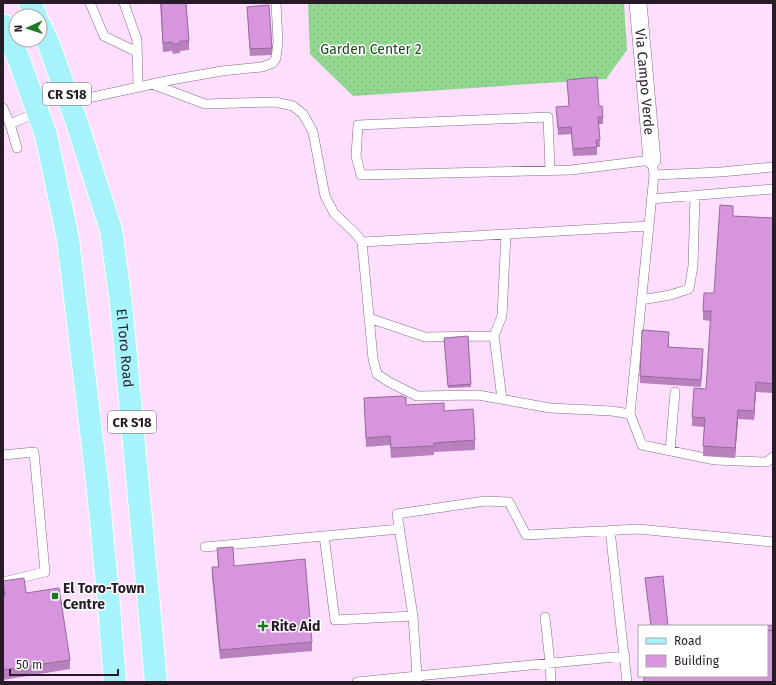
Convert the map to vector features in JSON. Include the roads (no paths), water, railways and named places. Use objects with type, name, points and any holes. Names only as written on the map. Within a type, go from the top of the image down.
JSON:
[{"type":"main road","name":"CR S18","points":[[3,25],[18,58],[46,135],[68,239],[98,490],[109,607],[114,682]]},
{"type":"main road","name":"El Toro Road","points":[[48,43],[89,158],[111,230],[121,303],[156,682]]},
{"type":"street","name":"Via Campo Verde","points":[[638,3],[653,168]]},
{"type":"lane","points":[[90,3],[104,36],[137,52]]},
{"type":"lane","points":[[124,3],[137,40],[138,87]]},
{"type":"lane","points":[[70,102],[152,84],[222,71],[262,67],[273,63],[276,58],[278,42],[276,3]]},
{"type":"lane","points":[[152,84],[205,104],[275,102],[293,106],[303,114],[313,132],[325,196],[334,214],[356,234],[362,242],[373,359],[377,374],[389,382],[417,396],[478,395],[550,408],[612,411],[630,414]]},
{"type":"lane","points":[[3,108],[10,124],[17,148]]},
{"type":"lane","points":[[10,124],[38,112]]},
{"type":"lane","points":[[550,170],[548,117],[358,125],[356,156],[360,175],[653,168],[721,172],[773,167]]},
{"type":"lane","points":[[653,168],[649,226],[630,414],[642,445],[715,460],[770,460]]},
{"type":"lane","points":[[651,199],[773,189]]},
{"type":"lane","points":[[642,300],[670,295],[689,288],[693,266],[695,195]]},
{"type":"lane","points":[[362,242],[649,226]]},
{"type":"lane","points":[[502,399],[494,336],[502,316],[506,234]]},
{"type":"lane","points":[[369,318],[425,337],[494,336]]},
{"type":"lane","points":[[670,451],[675,392]]},
{"type":"lane","points":[[3,455],[34,452],[46,572],[3,582]]},
{"type":"lane","points":[[418,679],[413,616],[398,514],[485,501],[509,502],[526,535],[638,529],[773,542]]},
{"type":"lane","points":[[205,548],[400,529]]},
{"type":"lane","points":[[610,530],[627,682]]},
{"type":"lane","points":[[324,536],[335,620],[413,616]]},
{"type":"lane","points":[[545,617],[551,682]]},
{"type":"lane","points":[[357,682],[418,679],[624,656]]},
{"type":"place","name":"El Toro-Town Centre","points":[[55,596]]},
{"type":"place","name":"Rite Aid","points":[[263,626]]},
{"type":"park label","name":"Garden Center 2","points":[[371,49]]}]
